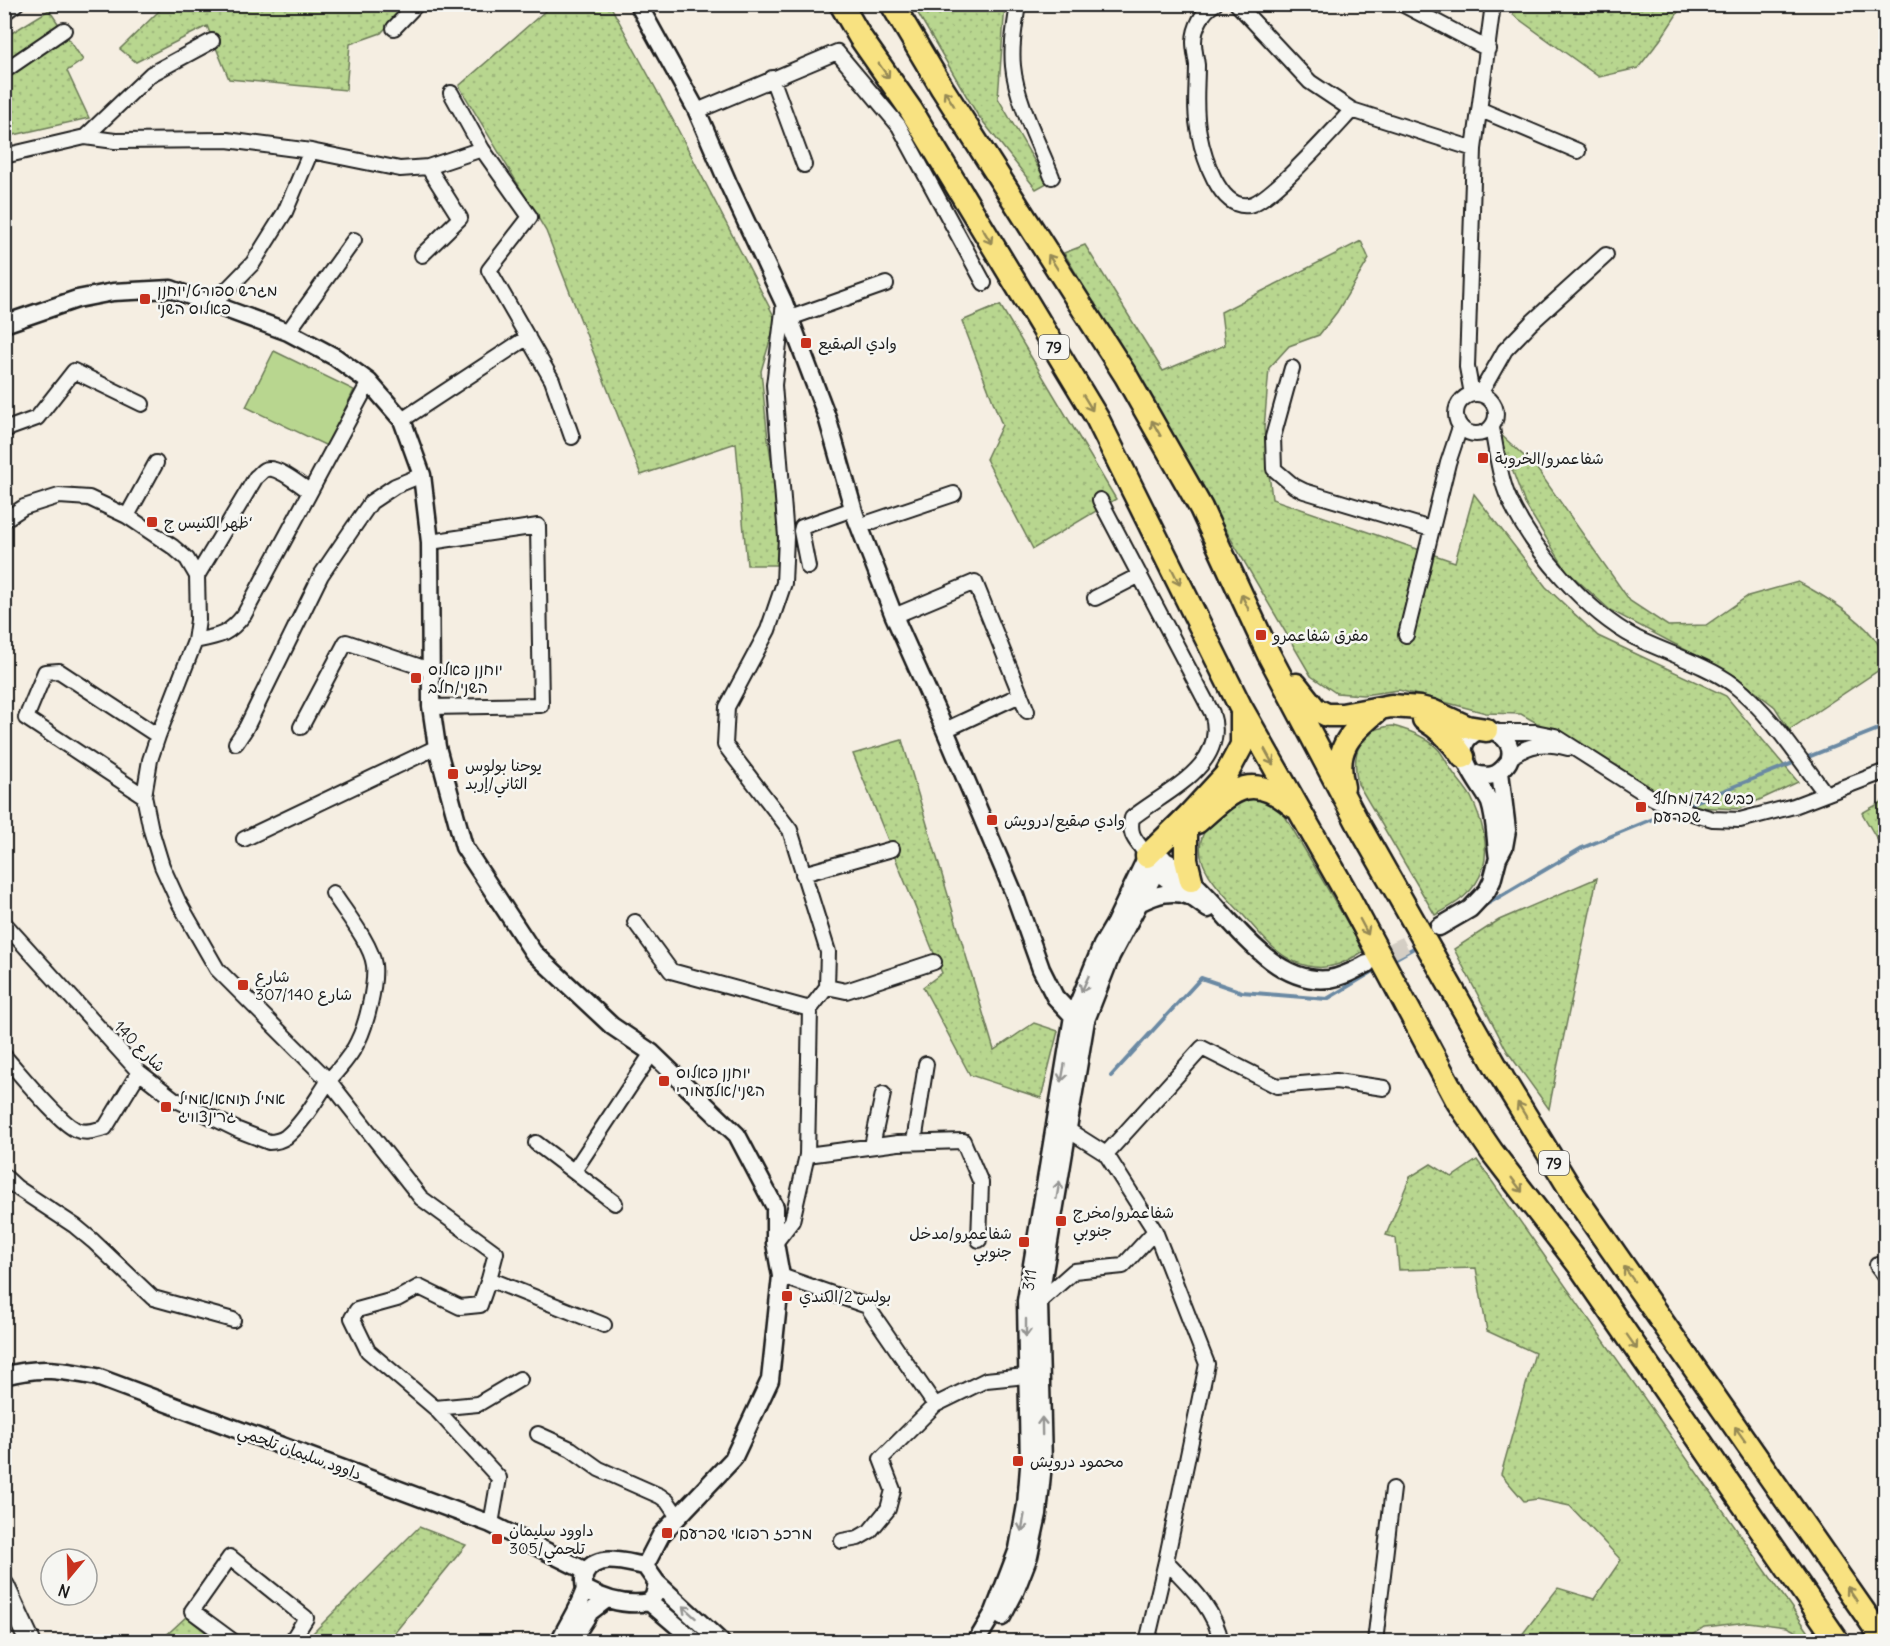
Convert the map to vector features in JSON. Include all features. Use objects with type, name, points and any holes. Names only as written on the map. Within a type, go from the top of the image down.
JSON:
[{"type":"highway","points":[[835,4],[860,37]]},
{"type":"highway","name":"79","points":[[841,4],[860,37],[911,110],[1097,418],[1240,706],[1458,1102],[1506,1170],[1579,1265],[1838,1641]]},
{"type":"highway","name":"79","points":[[892,4],[942,88],[1132,386],[1201,508],[1269,655],[1360,827],[1497,1069],[1574,1195],[1885,1641]]},
{"type":"highway","points":[[1269,655],[1315,709],[1327,715],[1342,715],[1390,706],[1420,708],[1432,711],[1460,725],[1491,731]]},
{"type":"highway","points":[[1155,862],[1189,814],[1226,775],[1233,764],[1242,745],[1243,724],[1240,706]]},
{"type":"highway","points":[[1360,827],[1344,790],[1340,763],[1342,752],[1350,736],[1380,708]]},
{"type":"highway","points":[[1408,708],[1417,716],[1439,728],[1450,739],[1468,765]]},
{"type":"highway","points":[[1155,862],[1226,798],[1248,787],[1258,787],[1274,792],[1300,812]]},
{"type":"highway","points":[[1186,832],[1186,860],[1191,889]]},
{"type":"main road","points":[[4,1586],[30,1641]]},
{"type":"main road","points":[[4,1619],[15,1641]]},
{"type":"street","points":[[4,13],[16,4]]},
{"type":"street","points":[[394,28],[417,4]]},
{"type":"street","points":[[638,4],[697,111],[787,311],[827,417],[859,526],[894,616],[1015,896],[1041,969],[1055,997],[1079,1018]]},
{"type":"street","points":[[1018,4],[1013,54],[1016,86],[1052,177]]},
{"type":"street","points":[[1215,4],[1208,8],[1199,22],[1194,41],[1197,63],[1195,86],[1198,133],[1211,174],[1229,199],[1240,205],[1250,205],[1259,201],[1298,167],[1353,110]]},
{"type":"street","points":[[1237,4],[1310,82],[1353,110],[1474,149]]},
{"type":"street","points":[[1254,21],[1258,4]]},
{"type":"street","points":[[1402,4],[1488,49]]},
{"type":"street","points":[[1476,394],[1467,367],[1474,149],[1493,4]]},
{"type":"street","points":[[4,70],[64,30]]},
{"type":"street","points":[[85,137],[151,74],[212,41]]},
{"type":"street","points":[[697,111],[837,52],[899,126],[984,283]]},
{"type":"street","points":[[772,78],[804,165]]},
{"type":"street","points":[[451,93],[482,149],[530,217],[489,270],[552,380],[572,437]]},
{"type":"street","points":[[1480,110],[1578,151]]},
{"type":"street","points":[[4,156],[85,137],[115,141],[227,140],[311,151],[400,169],[428,167],[482,149]]},
{"type":"street","points":[[214,303],[253,263],[285,212],[311,151]]},
{"type":"street","points":[[422,255],[460,218],[428,167]]},
{"type":"street","points":[[288,332],[354,240]]},
{"type":"street","points":[[1476,394],[1505,350],[1531,323],[1606,255]]},
{"type":"street","points":[[787,311],[886,284]]},
{"type":"street","points":[[4,324],[78,299],[113,292],[171,289],[288,332],[334,357],[369,382],[402,420],[422,476],[430,542],[431,707],[437,747],[464,847],[533,952],[612,1026],[652,1053],[737,1135],[775,1207],[775,1243],[781,1276],[770,1380],[733,1460],[661,1535],[645,1566]]},
{"type":"street","points":[[775,1243],[792,1221],[807,1155],[810,1009],[827,987],[828,952],[790,830],[725,745],[728,707],[768,630],[784,583],[786,537],[774,385],[787,311]]},
{"type":"street","points":[[402,420],[528,337]]},
{"type":"street","points":[[1292,369],[1274,437],[1274,469],[1294,486],[1304,490],[1431,529]]},
{"type":"street","points":[[4,430],[37,418],[74,371],[142,404]]},
{"type":"street","points":[[195,641],[216,637],[232,630],[244,615],[369,382]]},
{"type":"street","points":[[1476,394],[1491,400],[1497,417],[1491,428],[1479,435],[1466,432],[1457,421],[1457,408],[1465,397],[1476,394]]},
{"type":"street","points":[[1406,635],[1448,463],[1460,427]]},
{"type":"street","points":[[1491,428],[1508,497],[1527,530],[1552,565],[1577,593],[1605,618],[1634,636],[1732,684],[1754,702],[1773,724],[1825,793]]},
{"type":"street","points":[[127,516],[156,463]]},
{"type":"street","points":[[196,576],[256,477],[263,470],[270,468],[279,471],[309,491]]},
{"type":"street","points":[[236,743],[246,728],[321,575],[365,510],[371,502],[395,486],[422,476]]},
{"type":"street","points":[[859,526],[954,494]]},
{"type":"street","points":[[4,520],[24,507],[59,496],[89,498],[127,516],[173,547],[187,559],[196,576],[198,620],[195,641],[150,760],[144,796],[162,866],[178,901],[216,969],[329,1081],[421,1198],[496,1253],[480,1305],[460,1307],[419,1287],[397,1299],[357,1310],[352,1318],[368,1351],[435,1408],[499,1478],[491,1524]]},
{"type":"street","points":[[1100,500],[1212,713],[1216,726],[1216,734],[1207,758],[1192,775],[1132,818],[1131,834],[1155,862],[1191,889],[1284,969],[1306,978],[1330,979],[1367,964]]},
{"type":"street","points":[[808,567],[802,527],[853,509]]},
{"type":"street","points":[[430,542],[538,526],[541,705],[431,707]]},
{"type":"street","points":[[1095,598],[1140,575]]},
{"type":"street","points":[[894,616],[975,582],[1027,711]]},
{"type":"street","points":[[301,727],[346,642],[430,670]]},
{"type":"street","points":[[144,796],[26,718],[45,672],[59,671],[158,736]]},
{"type":"street","points":[[945,730],[1020,695]]},
{"type":"street","points":[[1498,858],[1490,803],[1468,765],[1466,742],[1471,736],[1491,731],[1545,733],[1564,741],[1629,785],[1671,807],[1713,819],[1740,820],[1794,806],[1886,771]]},
{"type":"street","points":[[1491,731],[1505,740],[1511,757]]},
{"type":"street","points":[[1468,765],[1487,777],[1500,772],[1511,757],[1532,745],[1556,745],[1573,749]]},
{"type":"street","points":[[244,839],[437,747]]},
{"type":"street","points":[[1440,927],[1470,909],[1479,901],[1492,881],[1498,858],[1504,847],[1507,830],[1500,772]]},
{"type":"street","points":[[803,874],[892,849]]},
{"type":"street","name":"311","points":[[1079,1018],[1140,902],[1155,862]]},
{"type":"street","name":"311","points":[[988,1641],[1015,1592],[1029,1556],[1038,1514],[1043,1464],[1039,1302],[1061,1128],[1079,1018],[1102,945],[1155,862]]},
{"type":"street","points":[[1140,902],[1163,893],[1183,893],[1191,889]]},
{"type":"street","name":"شارع 140","points":[[4,923],[139,1072],[174,1099],[238,1130],[268,1142],[277,1142],[285,1138],[306,1115],[358,1041],[370,1004],[374,966],[371,952],[333,893]]},
{"type":"street","points":[[635,922],[670,971],[810,1009]]},
{"type":"street","points":[[827,987],[846,991],[934,962]]},
{"type":"street","points":[[1106,1154],[1202,1048],[1277,1086],[1336,1081],[1384,1088]]},
{"type":"street","points":[[574,1171],[652,1053]]},
{"type":"street","points":[[4,1056],[57,1115],[76,1130],[90,1132],[105,1128],[139,1072]]},
{"type":"street","points":[[914,1142],[926,1064]]},
{"type":"street","points":[[872,1146],[883,1094]]},
{"type":"street","points":[[1061,1128],[1106,1154],[1155,1231],[1207,1364],[1147,1641]]},
{"type":"street","name":"311","points":[[976,1641],[994,1612],[1018,1550],[1026,1505],[1029,1467],[1026,1301],[1061,1128]]},
{"type":"street","points":[[807,1155],[914,1142],[963,1141],[981,1183],[979,1240]]},
{"type":"street","points":[[536,1143],[615,1203]]},
{"type":"street","points":[[4,1176],[16,1187],[93,1240],[153,1298],[233,1320]]},
{"type":"street","points":[[1039,1302],[1074,1271],[1123,1266],[1155,1231]]},
{"type":"street","points":[[1876,1264],[1886,1276]]},
{"type":"street","points":[[781,1276],[867,1306],[935,1405]]},
{"type":"street","points":[[489,1279],[604,1324]]},
{"type":"street","name":"داوود سليمان تلحمي","points":[[4,1376],[49,1368],[97,1377],[491,1524],[586,1571]]},
{"type":"street","points":[[842,1541],[858,1538],[870,1531],[888,1509],[893,1490],[880,1460],[935,1405],[986,1380],[1026,1376]]},
{"type":"street","points":[[435,1408],[478,1404],[520,1380]]},
{"type":"street","points":[[538,1434],[572,1449],[599,1469],[660,1496],[668,1501],[678,1517]]},
{"type":"street","points":[[1375,1641],[1393,1489]]},
{"type":"street","points":[[234,1641],[192,1611],[230,1557],[306,1618],[291,1641]]},
{"type":"street","points":[[559,1641],[585,1589],[583,1579],[586,1571],[599,1562],[610,1561],[645,1566],[657,1583],[721,1641]]},
{"type":"street","points":[[1166,1561],[1200,1596],[1220,1633],[1221,1641]]},
{"type":"street","points":[[585,1589],[607,1599],[635,1605],[650,1602],[657,1583]]},
{"type":"street","points":[[571,1641],[590,1612],[607,1599]]},
{"type":"street","points":[[650,1602],[696,1641]]},
{"type":"green space","points":[[1514,4],[1683,5],[1638,68],[1599,77],[1513,15]]},
{"type":"green space","points":[[153,5],[407,5],[381,33],[350,44],[346,90],[229,79],[207,26],[136,62],[120,49],[159,11]]},
{"type":"green space","points":[[552,5],[610,5],[674,122],[776,320],[761,371],[768,440],[780,513],[776,565],[747,565],[736,443],[641,475],[546,231],[459,86]]},
{"type":"green space","points":[[913,5],[1005,5],[998,98],[1047,183],[1036,189],[977,114]]},
{"type":"green space","points":[[49,10],[83,60],[67,71],[89,118],[5,137],[5,37]]},
{"type":"green space","points":[[1361,241],[1369,259],[1337,312],[1319,335],[1289,346],[1269,368],[1264,429],[1272,499],[1455,562],[1474,494],[1546,587],[1598,636],[1726,696],[1798,782],[1740,809],[1693,807],[1642,791],[1560,736],[1521,714],[1486,713],[1399,690],[1363,695],[1336,693],[1311,676],[1064,253],[1085,245],[1163,371],[1225,345],[1221,312]]},
{"type":"green space","points":[[1000,305],[1116,499],[1033,549],[986,459],[1002,425],[962,321]]},
{"type":"green space","points":[[274,351],[354,390],[327,446],[246,407]]},
{"type":"green space","points":[[1498,432],[1535,466],[1630,601],[1668,626],[1706,625],[1748,596],[1798,582],[1838,606],[1865,628],[1882,653],[1885,666],[1789,730],[1775,707],[1735,676],[1610,610],[1566,570],[1525,504]]},
{"type":"green space","points":[[1393,726],[1422,737],[1439,751],[1471,797],[1478,813],[1485,841],[1483,868],[1475,884],[1457,902],[1435,915],[1358,784],[1356,763],[1360,744],[1372,732]]},
{"type":"green space","points":[[902,740],[994,1050],[1034,1023],[1058,1031],[1041,1098],[970,1075],[923,987],[942,973],[853,754]]},
{"type":"green space","points":[[1259,793],[1281,809],[1364,951],[1344,962],[1324,967],[1308,966],[1288,959],[1272,947],[1224,894],[1206,870],[1201,857],[1200,844],[1205,830],[1231,804]]},
{"type":"green space","points":[[1885,800],[1885,853],[1862,813]]},
{"type":"green space","points":[[1597,878],[1549,1109],[1507,1051],[1454,949],[1499,920]]},
{"type":"green space","points":[[1477,1160],[1815,1641],[1787,1627],[1748,1622],[1705,1627],[1684,1641],[1597,1641],[1593,1636],[1587,1641],[1527,1642],[1521,1636],[1558,1588],[1594,1599],[1621,1560],[1570,1506],[1537,1499],[1524,1501],[1501,1474],[1535,1353],[1487,1331],[1476,1268],[1399,1270],[1396,1238],[1386,1235],[1410,1177],[1431,1164],[1452,1177]]},
{"type":"green space","points":[[419,1527],[466,1545],[388,1641],[305,1641]]},
{"type":"green space","points":[[186,1617],[217,1641],[160,1641]]},
{"type":"waterway","points":[[1685,806],[1886,726]]},
{"type":"waterway","points":[[1482,907],[1582,848],[1670,812]]},
{"type":"waterway","points":[[1391,961],[1419,945]]},
{"type":"waterway","points":[[1111,1076],[1201,978],[1242,992],[1327,999],[1377,969]]},
{"type":"tunnel","points":[[1370,962],[1430,932]]},
{"type":"place","name":"מגרש ספורט/יוחנן פאלוס השני","points":[[145,299]]},
{"type":"place","name":"وادي الصقيع","points":[[806,343]]},
{"type":"place","name":"شفاعمرو/الخروبة","points":[[1483,458]]},
{"type":"place","name":"ظهر الكنيس ج‘","points":[[152,522]]},
{"type":"place","name":"مفرق شفاعمرو","points":[[1261,635]]},
{"type":"place","name":"יוחנן פאלוס השני/חלב","points":[[416,678]]},
{"type":"place","name":"يوحنا بولوس الثاني/إربد","points":[[453,774]]},
{"type":"place","name":"כביש 742/מחלף שפרעם","points":[[1641,807]]},
{"type":"place","name":"وادي صقيع/درويش","points":[[992,820]]},
{"type":"place","name":"شارع 307/شارع 140","points":[[243,985]]},
{"type":"place","name":"יוחנן פאלוס השני/אלעמורי","points":[[664,1081]]},
{"type":"place","name":"אמיל תומא/אמיל גרינצוויג","points":[[166,1107]]},
{"type":"place","name":"شفاعمرو/مخرج جنوبي","points":[[1061,1221]]},
{"type":"place","name":"شفاعمرو/مدخل جنوبي","points":[[1024,1242]]},
{"type":"place","name":"بولس 2/الكندي","points":[[787,1296]]},
{"type":"place","name":"محمود درويش","points":[[1018,1461]]},
{"type":"place","name":"מרכז רפואי שפרעם","points":[[667,1533]]},
{"type":"place","name":"داوود سليمان تلحمي/305","points":[[497,1539]]}]
